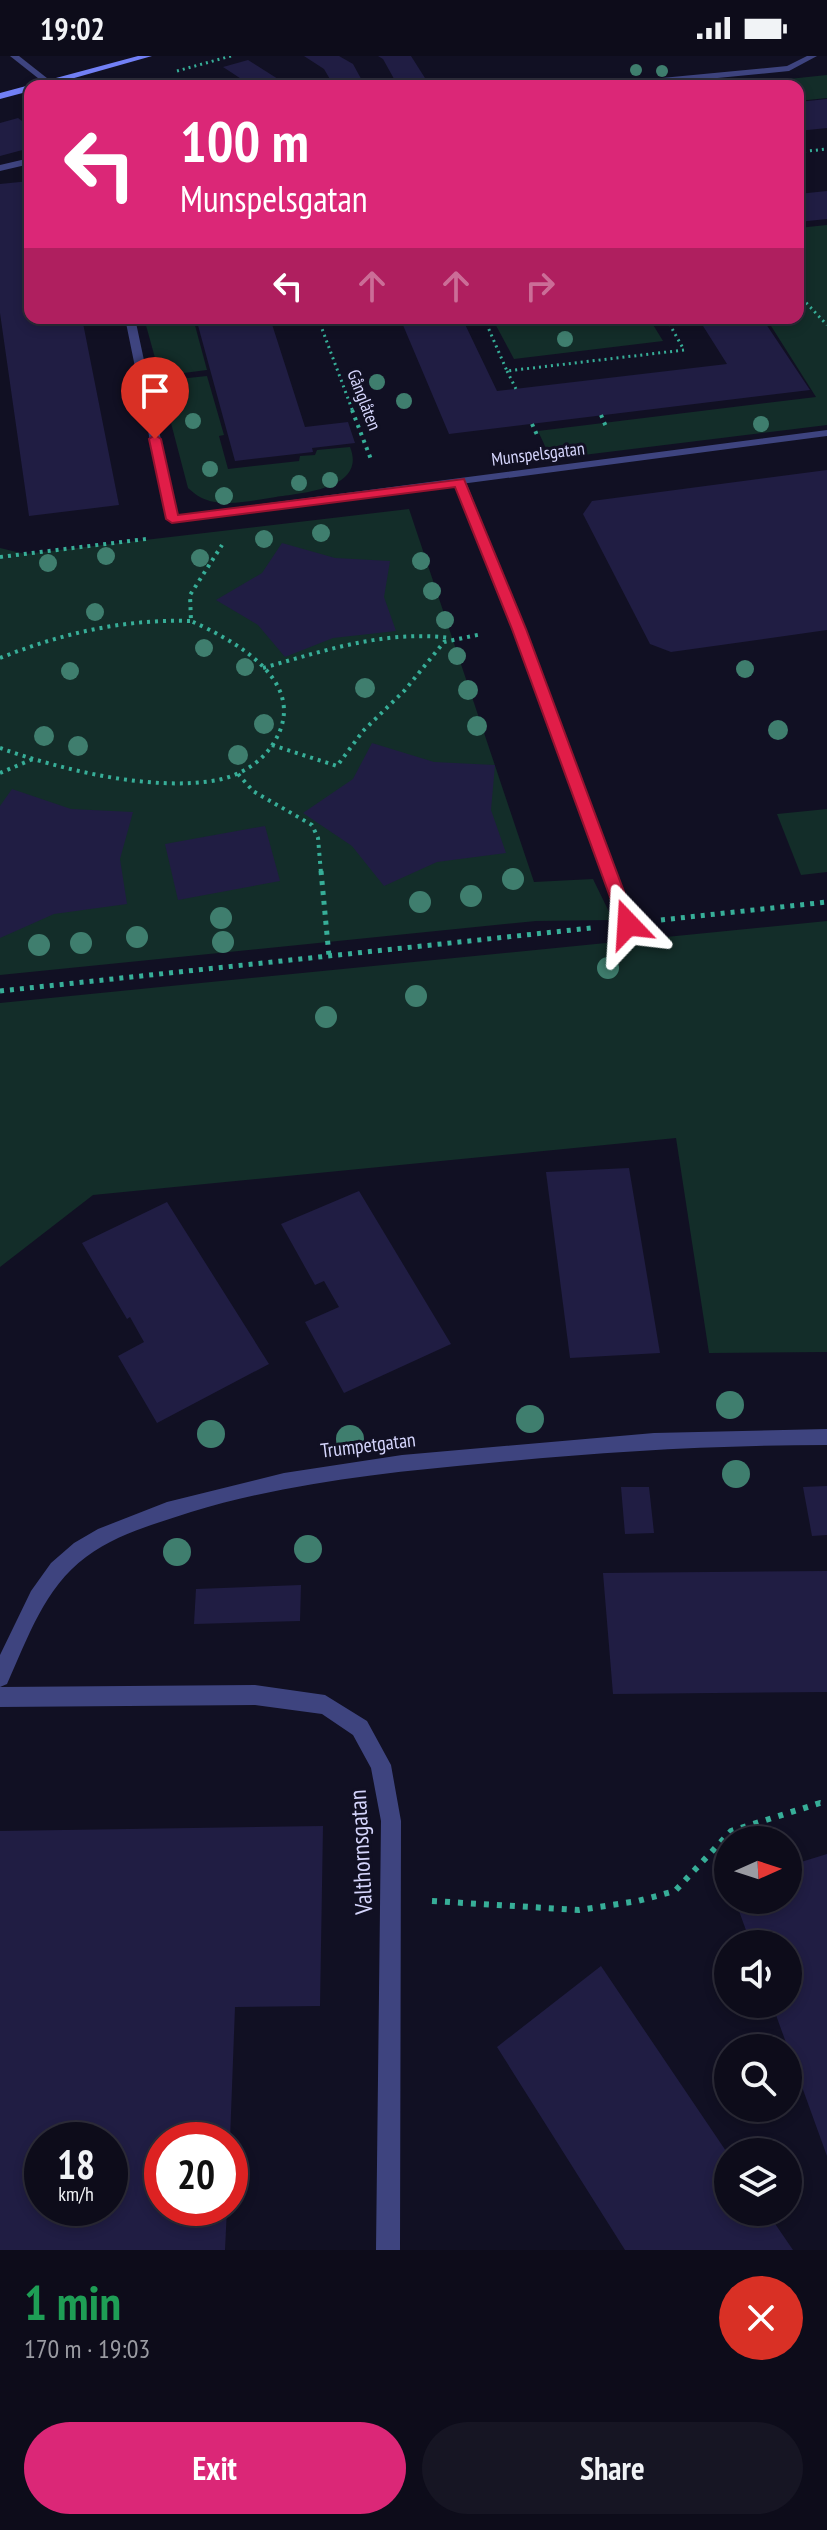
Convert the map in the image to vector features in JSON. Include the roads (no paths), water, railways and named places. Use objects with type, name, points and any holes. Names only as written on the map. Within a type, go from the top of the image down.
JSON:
[{"type":"street","points":[[14,56],[46,80]]},
{"type":"street","points":[[65,80],[148,56]]},
{"type":"street","points":[[669,80],[789,68],[813,56]]},
{"type":"street","points":[[0,96],[24,90]]},
{"type":"street","points":[[0,168],[24,162]]},
{"type":"street","name":"Munspelsgatan","points":[[131,324],[172,519],[827,433]]},
{"type":"street","points":[[460,482],[519,629],[628,924]]},
{"type":"street","name":"Trumpetgatan","points":[[0,1677],[35,1601],[68,1559],[113,1528],[192,1502],[241,1489],[355,1467],[616,1443],[747,1436],[827,1437]]},
{"type":"street","name":"Valthornsgatan","points":[[0,1697],[255,1695],[325,1705],[360,1728],[381,1765],[391,1821],[388,2250]]}]
